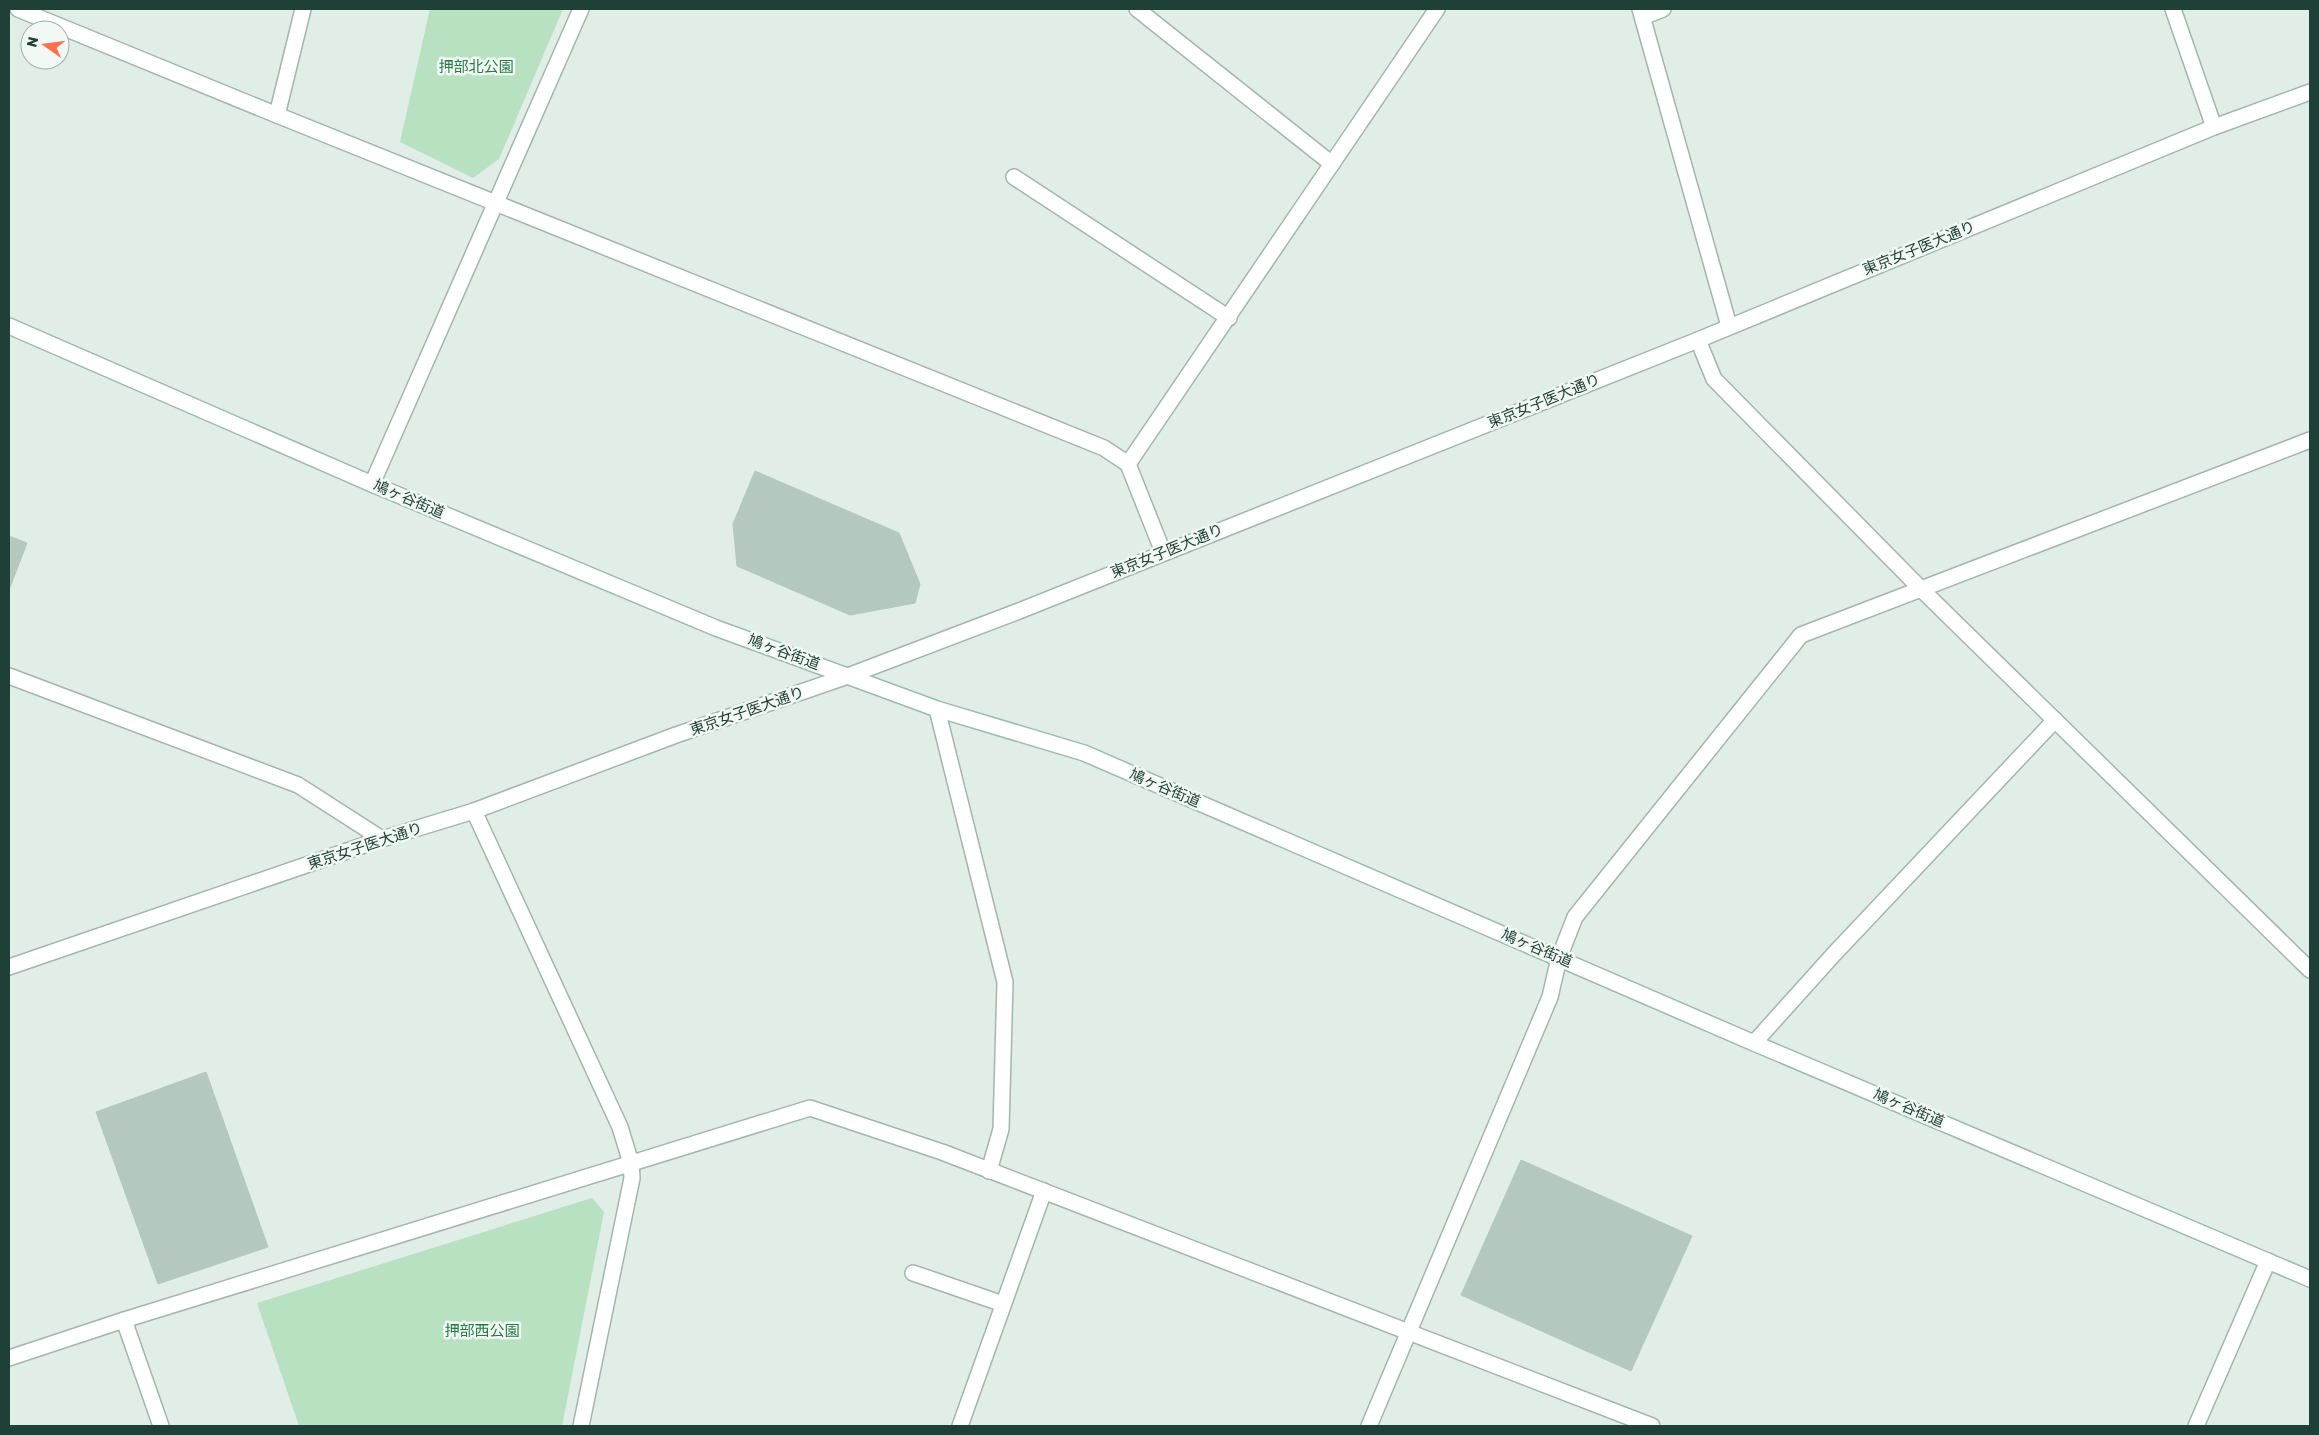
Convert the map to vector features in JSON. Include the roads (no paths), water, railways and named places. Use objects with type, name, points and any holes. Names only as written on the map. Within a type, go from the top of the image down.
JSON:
[{"type":"street","points":[[18,9],[277,116],[1104,448],[1128,464],[1163,552]]},
{"type":"street","points":[[277,116],[303,9]]},
{"type":"street","points":[[372,484],[581,9]]},
{"type":"street","points":[[1137,9],[1332,164]]},
{"type":"street","points":[[1128,464],[1229,318],[1437,9]]},
{"type":"street","points":[[1663,9],[1642,13],[1729,326]]},
{"type":"street","points":[[2173,9],[2214,127]]},
{"type":"street","name":"東京女子医大通り","points":[[9,967],[382,839],[474,811],[676,735],[848,676],[1019,611],[1698,340],[2214,127],[2310,92]]},
{"type":"street","points":[[1014,177],[1229,318]]},
{"type":"street","name":"鳩ヶ谷街道","points":[[9,326],[372,484],[716,628],[937,709],[1084,753],[1558,958],[2310,1279]]},
{"type":"street","points":[[1698,340],[1714,378],[1922,590],[2310,970]]},
{"type":"street","points":[[1369,1426],[1550,997],[1558,958],[1575,917],[1801,635],[2310,440]]},
{"type":"street","points":[[9,676],[298,785],[382,839]]},
{"type":"street","points":[[937,709],[1005,982],[1001,1129],[989,1171]]},
{"type":"street","points":[[1754,1042],[1841,946],[2055,720]]},
{"type":"street","points":[[474,811],[620,1127],[631,1163],[632,1178],[581,1426]]},
{"type":"street","points":[[9,1358],[124,1320],[810,1108],[942,1152],[1652,1426]]},
{"type":"street","points":[[960,1426],[1044,1192]]},
{"type":"street","points":[[2196,1426],[2268,1261]]},
{"type":"street","points":[[913,1273],[1003,1304]]},
{"type":"street","points":[[124,1320],[161,1426]]},
{"type":"park label","name":"押部北公園","points":[[476,67]]},
{"type":"park label","name":"押部西公園","points":[[482,1331]]}]
